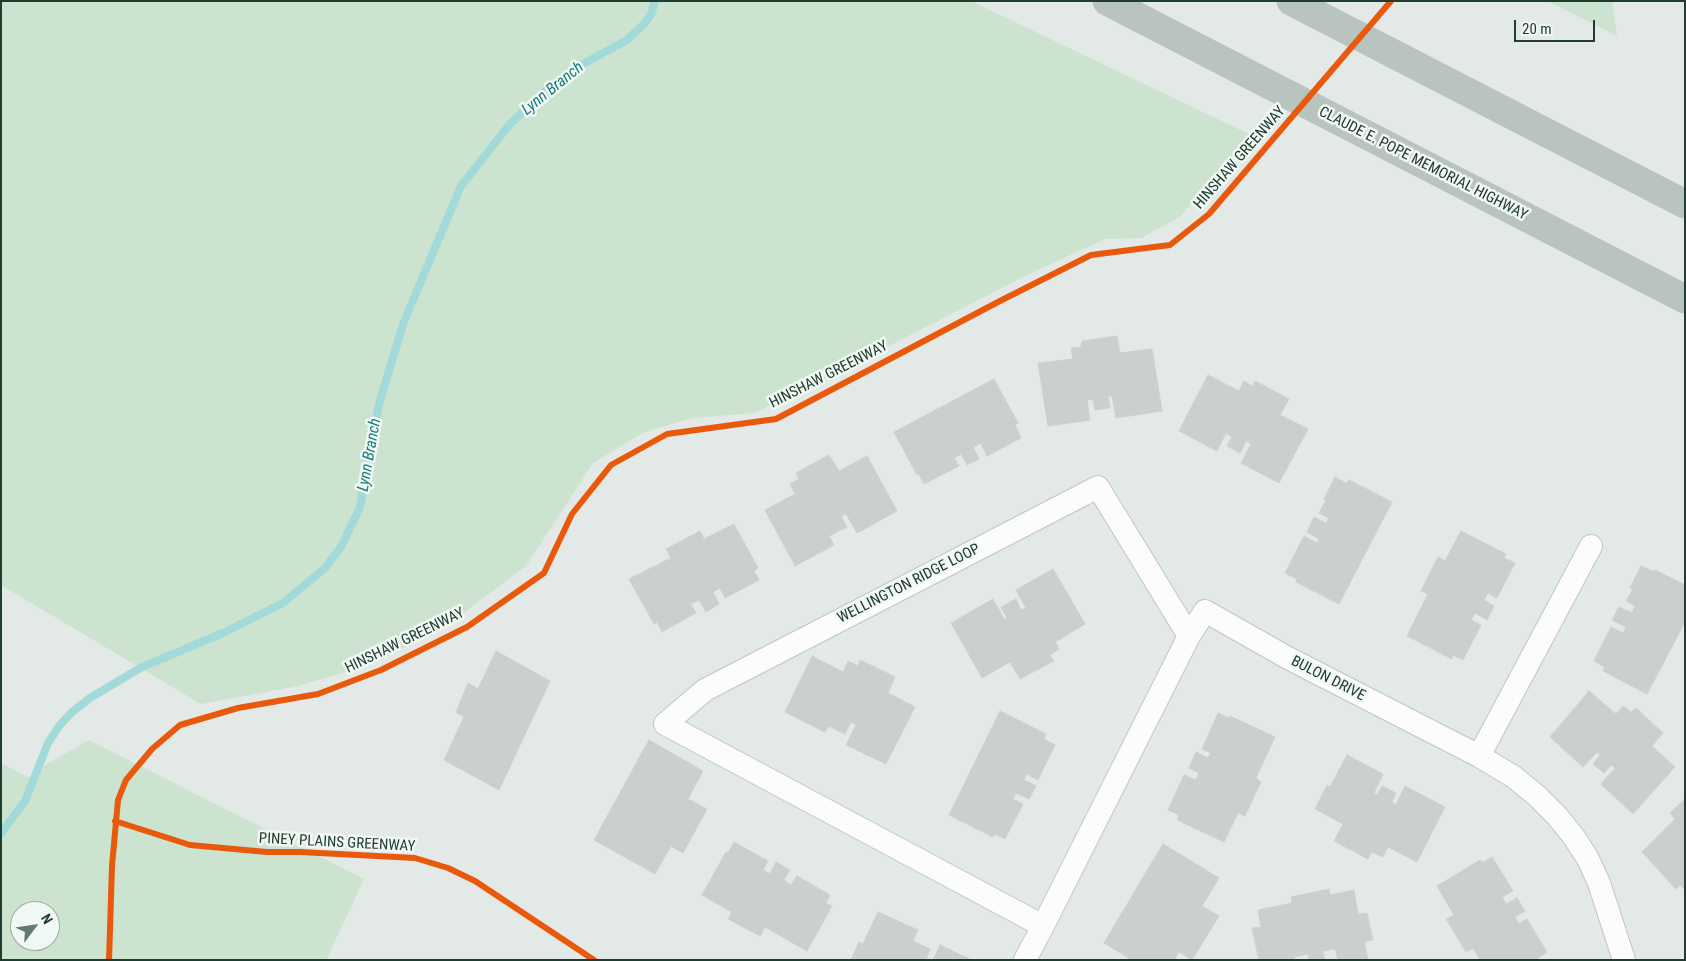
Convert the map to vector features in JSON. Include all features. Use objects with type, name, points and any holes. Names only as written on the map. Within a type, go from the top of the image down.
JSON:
[{"type":"highway","name":"CLAUDE E. POPE MEMORIAL HIGHWAY","points":[[1107,1],[1685,299]]},
{"type":"highway","points":[[1291,1],[1685,204]]},
{"type":"street","name":"WELLINGTON RIDGE LOOP","points":[[1043,926],[665,724],[705,690],[1098,487],[1189,636]]},
{"type":"street","points":[[1479,756],[1591,546]]},
{"type":"street","name":"BULON DRIVE","points":[[1189,636],[1205,610],[1288,658],[1479,756],[1514,777],[1557,816],[1574,837],[1588,859],[1599,884],[1624,960]]},
{"type":"street","points":[[1025,960],[1189,636]]},
{"type":"green space","points":[[1,1],[971,1],[1253,136],[1214,177],[1181,216],[1141,238],[1105,239],[1025,276],[754,413],[693,418],[644,432],[593,463],[526,566],[447,625],[375,663],[298,686],[201,704],[1,585]]},
{"type":"green space","points":[[1548,1],[1612,1],[1617,36]]},
{"type":"green space","points":[[89,740],[364,879],[326,960],[1,960],[1,763],[30,778],[42,767]]},
{"type":"building","points":[[1117,336],[1120,353],[1152,349],[1162,411],[1116,418],[1112,396],[1108,396],[1110,408],[1095,410],[1093,399],[1087,400],[1090,420],[1048,426],[1038,363],[1073,359],[1071,348],[1081,347],[1082,341]]},
{"type":"building","points":[[1208,375],[1239,391],[1244,381],[1252,386],[1255,381],[1289,399],[1280,415],[1308,429],[1279,483],[1241,463],[1251,444],[1246,441],[1240,453],[1227,446],[1232,437],[1226,433],[1217,451],[1179,431]]},
{"type":"building","points":[[994,379],[1018,423],[1015,425],[1021,438],[987,456],[981,443],[973,447],[979,459],[967,465],[961,454],[954,458],[959,466],[924,484],[919,474],[917,475],[894,432]]},
{"type":"building","points":[[829,455],[839,471],[867,456],[897,511],[857,533],[846,514],[841,516],[847,527],[829,536],[834,545],[795,566],[765,510],[795,494],[790,484],[799,479],[796,473]]},
{"type":"building","points":[[1335,477],[1346,483],[1349,480],[1392,502],[1339,604],[1296,582],[1297,579],[1285,573],[1304,536],[1317,543],[1319,539],[1307,532],[1314,517],[1326,523],[1329,518],[1319,513]]},
{"type":"building","points":[[734,524],[758,568],[754,571],[759,580],[725,598],[720,588],[713,592],[719,604],[706,612],[699,600],[691,604],[696,613],[662,632],[657,622],[654,624],[629,579],[671,558],[666,549],[700,531],[704,539]]},
{"type":"building","points":[[1461,531],[1506,554],[1504,558],[1515,563],[1497,598],[1488,593],[1484,600],[1494,606],[1487,620],[1475,613],[1471,620],[1481,625],[1463,660],[1453,655],[1452,659],[1407,636],[1428,594],[1421,591],[1438,557],[1445,561]]},
{"type":"building","points":[[1641,566],[1655,572],[1655,570],[1685,585],[1685,622],[1647,694],[1603,671],[1605,667],[1594,661],[1611,627],[1623,633],[1626,627],[1612,620],[1619,607],[1632,613],[1635,606],[1626,601],[1633,589],[1630,588]]},
{"type":"building","points":[[1053,569],[1085,624],[1055,642],[1059,649],[1050,655],[1054,661],[1020,679],[1010,662],[982,678],[951,623],[993,599],[1004,619],[1007,618],[1001,607],[1016,599],[1021,610],[1026,608],[1016,590]]},
{"type":"building","points":[[496,651],[550,681],[499,790],[444,760],[464,717],[456,712],[468,683],[478,689]]},
{"type":"building","points":[[812,656],[843,672],[848,661],[858,666],[860,660],[895,677],[888,693],[915,707],[886,764],[846,745],[856,725],[851,722],[845,734],[829,726],[825,732],[785,712]]},
{"type":"building","points":[[1589,691],[1616,714],[1623,706],[1631,712],[1636,708],[1663,733],[1652,746],[1675,767],[1633,814],[1601,784],[1615,768],[1611,765],[1604,773],[1593,764],[1600,755],[1597,752],[1583,767],[1550,737]]},
{"type":"building","points":[[1000,711],[1046,734],[1044,739],[1055,745],[1038,780],[1026,774],[1024,780],[1036,786],[1029,799],[1016,793],[1013,799],[1023,804],[1005,839],[994,834],[993,837],[949,815]]},
{"type":"building","points":[[1218,713],[1228,718],[1230,716],[1275,737],[1256,778],[1261,782],[1245,816],[1238,813],[1224,842],[1177,820],[1179,815],[1168,810],[1184,775],[1196,780],[1199,773],[1189,768],[1196,752],[1208,758],[1211,753],[1202,749]]},
{"type":"building","points":[[649,740],[703,771],[688,799],[707,809],[683,853],[671,846],[655,874],[594,840]]},
{"type":"building","points":[[1347,755],[1383,774],[1374,793],[1377,795],[1382,786],[1396,793],[1392,802],[1396,805],[1405,786],[1445,807],[1417,862],[1388,847],[1383,857],[1372,852],[1368,859],[1334,841],[1343,824],[1315,809],[1327,785],[1330,787]]},
{"type":"building","points":[[1685,799],[1685,890],[1680,885],[1676,889],[1642,852],[1675,819],[1670,813]]},
{"type":"building","points":[[734,842],[768,861],[763,870],[770,874],[776,862],[790,870],[784,880],[791,885],[797,876],[830,895],[826,903],[832,906],[807,951],[765,927],[760,936],[728,919],[732,912],[702,895],[726,852],[728,853]]},
{"type":"building","points":[[1163,844],[1219,878],[1202,906],[1219,916],[1192,960],[1179,952],[1174,960],[1132,960],[1104,943]]},
{"type":"building","points":[[1492,857],[1513,891],[1502,897],[1506,904],[1517,898],[1525,911],[1515,917],[1519,924],[1527,919],[1547,952],[1538,958],[1539,960],[1480,960],[1473,948],[1466,952],[1446,919],[1454,915],[1437,886],[1480,860],[1482,863]]},
{"type":"building","points":[[1329,889],[1330,895],[1354,890],[1358,914],[1367,913],[1373,940],[1364,942],[1368,959],[1338,960],[1335,949],[1323,951],[1325,960],[1309,960],[1308,954],[1294,957],[1295,960],[1259,960],[1252,928],[1261,927],[1258,910],[1292,903],[1291,897]]},
{"type":"building","points":[[878,912],[918,930],[913,941],[930,949],[926,960],[851,960],[859,942],[863,944]]},
{"type":"building","points":[[940,945],[972,960],[933,960]]},
{"type":"waterway","name":"Lynn Branch","points":[[1,833],[25,801],[48,743],[60,725],[72,712],[90,698],[142,667],[223,633],[283,603],[325,568],[341,547],[360,507],[379,404],[403,324],[461,186],[510,124],[543,93],[579,66],[627,40],[645,23],[651,14],[655,1]]},
{"type":"cycle path","name":"HINSHAW GREENWAY","points":[[109,960],[112,866],[118,800],[126,780],[152,749],[180,725],[238,708],[318,694],[381,670],[467,627],[544,573],[572,514],[611,465],[667,434],[776,419],[1091,255],[1170,245],[1209,214],[1391,1]]},
{"type":"cycle path","name":"PINEY PLAINS GREENWAY","points":[[115,821],[190,845],[267,852],[415,858],[448,868],[475,881],[594,960]]}]
